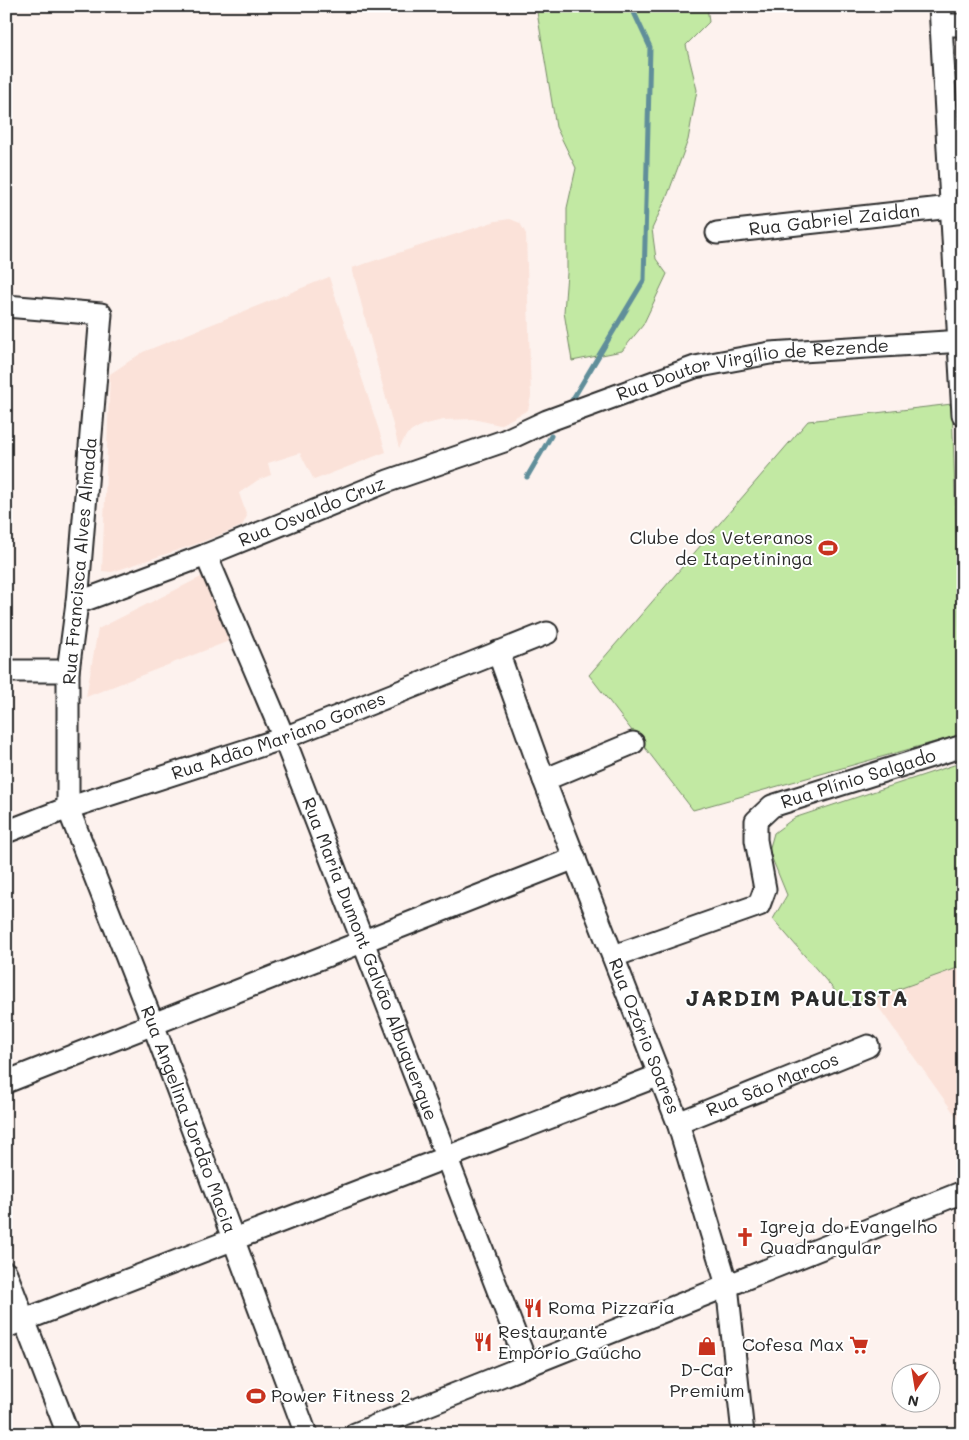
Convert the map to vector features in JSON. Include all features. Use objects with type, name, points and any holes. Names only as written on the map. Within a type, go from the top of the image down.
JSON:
[{"type":"street","points":[[963,25],[941,16],[963,414]]},
{"type":"street","name":"Rua Gabriel Zaidan","points":[[717,233],[951,207]]},
{"type":"street","name":"Rua Francisca Alves Almada","points":[[6,306],[101,314],[77,603],[68,671],[68,808]]},
{"type":"street","name":"Rua Doutor Virgílio de Rezende","points":[[547,421],[704,365],[770,353],[960,341]]},
{"type":"street","name":"Rua Osvaldo Cruz","points":[[77,603],[206,555],[388,481],[504,441],[547,421]]},
{"type":"street","name":"Rua Maria Dumont Galvão Albuquerque","points":[[206,555],[284,738],[527,1365]]},
{"type":"street","name":"Rua Adão Mariano Gomes","points":[[6,832],[68,808],[284,738],[547,633]]},
{"type":"street","name":"Rua Ozório Soares","points":[[498,652],[544,780],[678,1122],[727,1286],[743,1434]]},
{"type":"street","points":[[6,671],[68,671]]},
{"type":"street","points":[[544,780],[633,743]]},
{"type":"street","name":"Rua Plínio Salgado","points":[[614,956],[759,905],[764,889],[756,840],[756,821],[772,806],[963,746]]},
{"type":"street","name":"Rua Angelina Jordão Macia","points":[[68,808],[153,1024],[306,1434]]},
{"type":"street","points":[[6,1082],[575,858]]},
{"type":"street","name":"Rua São Marcos","points":[[678,1122],[868,1046]]},
{"type":"street","points":[[15,1324],[660,1075]]},
{"type":"street","points":[[355,1434],[963,1192]]},
{"type":"street","points":[[6,1273],[15,1324],[68,1434]]},
{"type":"shaded area","points":[[510,219],[520,223],[526,234],[531,396],[528,410],[500,425],[473,419],[443,420],[422,425],[407,434],[399,448],[352,268],[496,221]]},
{"type":"shaded area","points":[[329,277],[386,452],[314,480],[300,453],[268,463],[271,475],[258,480],[239,493],[247,516],[242,526],[199,543],[112,572],[102,571],[110,374],[143,352]]},
{"type":"shaded area","points":[[203,576],[229,641],[86,697],[98,629]]},
{"type":"shaded area","points":[[963,966],[963,1126],[872,998]]},
{"type":"green space","points":[[536,6],[707,6],[709,22],[686,45],[697,90],[688,140],[668,194],[652,229],[656,259],[667,274],[643,325],[622,351],[572,361],[564,312],[567,273],[567,208],[576,168],[556,127]]},
{"type":"green space","name":"Clube dos Veteranos de Itapetininga","points":[[952,404],[963,734],[693,810],[589,675],[808,421]]},
{"type":"green space","points":[[963,762],[963,966],[849,1007],[773,919],[787,895],[769,851],[774,833],[794,818]]},
{"type":"waterway","points":[[571,402],[644,280],[650,47],[631,6]]},
{"type":"waterway","points":[[527,477],[551,436]]},
{"type":"place","name":"Clube dos Veteranos de Itapetininga","points":[[828,548]]},
{"type":"place","name":"Igreja do Evangelho Quadrangular","points":[[745,1237]]},
{"type":"place","name":"Roma Pizzaria","points":[[533,1308]]},
{"type":"place","name":"Restaurante Empório Gaúcho","points":[[483,1342]]},
{"type":"place","name":"Cofesa Max","points":[[859,1345]]},
{"type":"place","name":"D-Car Premium","points":[[707,1346]]},
{"type":"place","name":"Power Fitness 2","points":[[256,1396]]},
{"type":"district","name":"JARDIM PAULISTA","points":[[797,998]]}]
